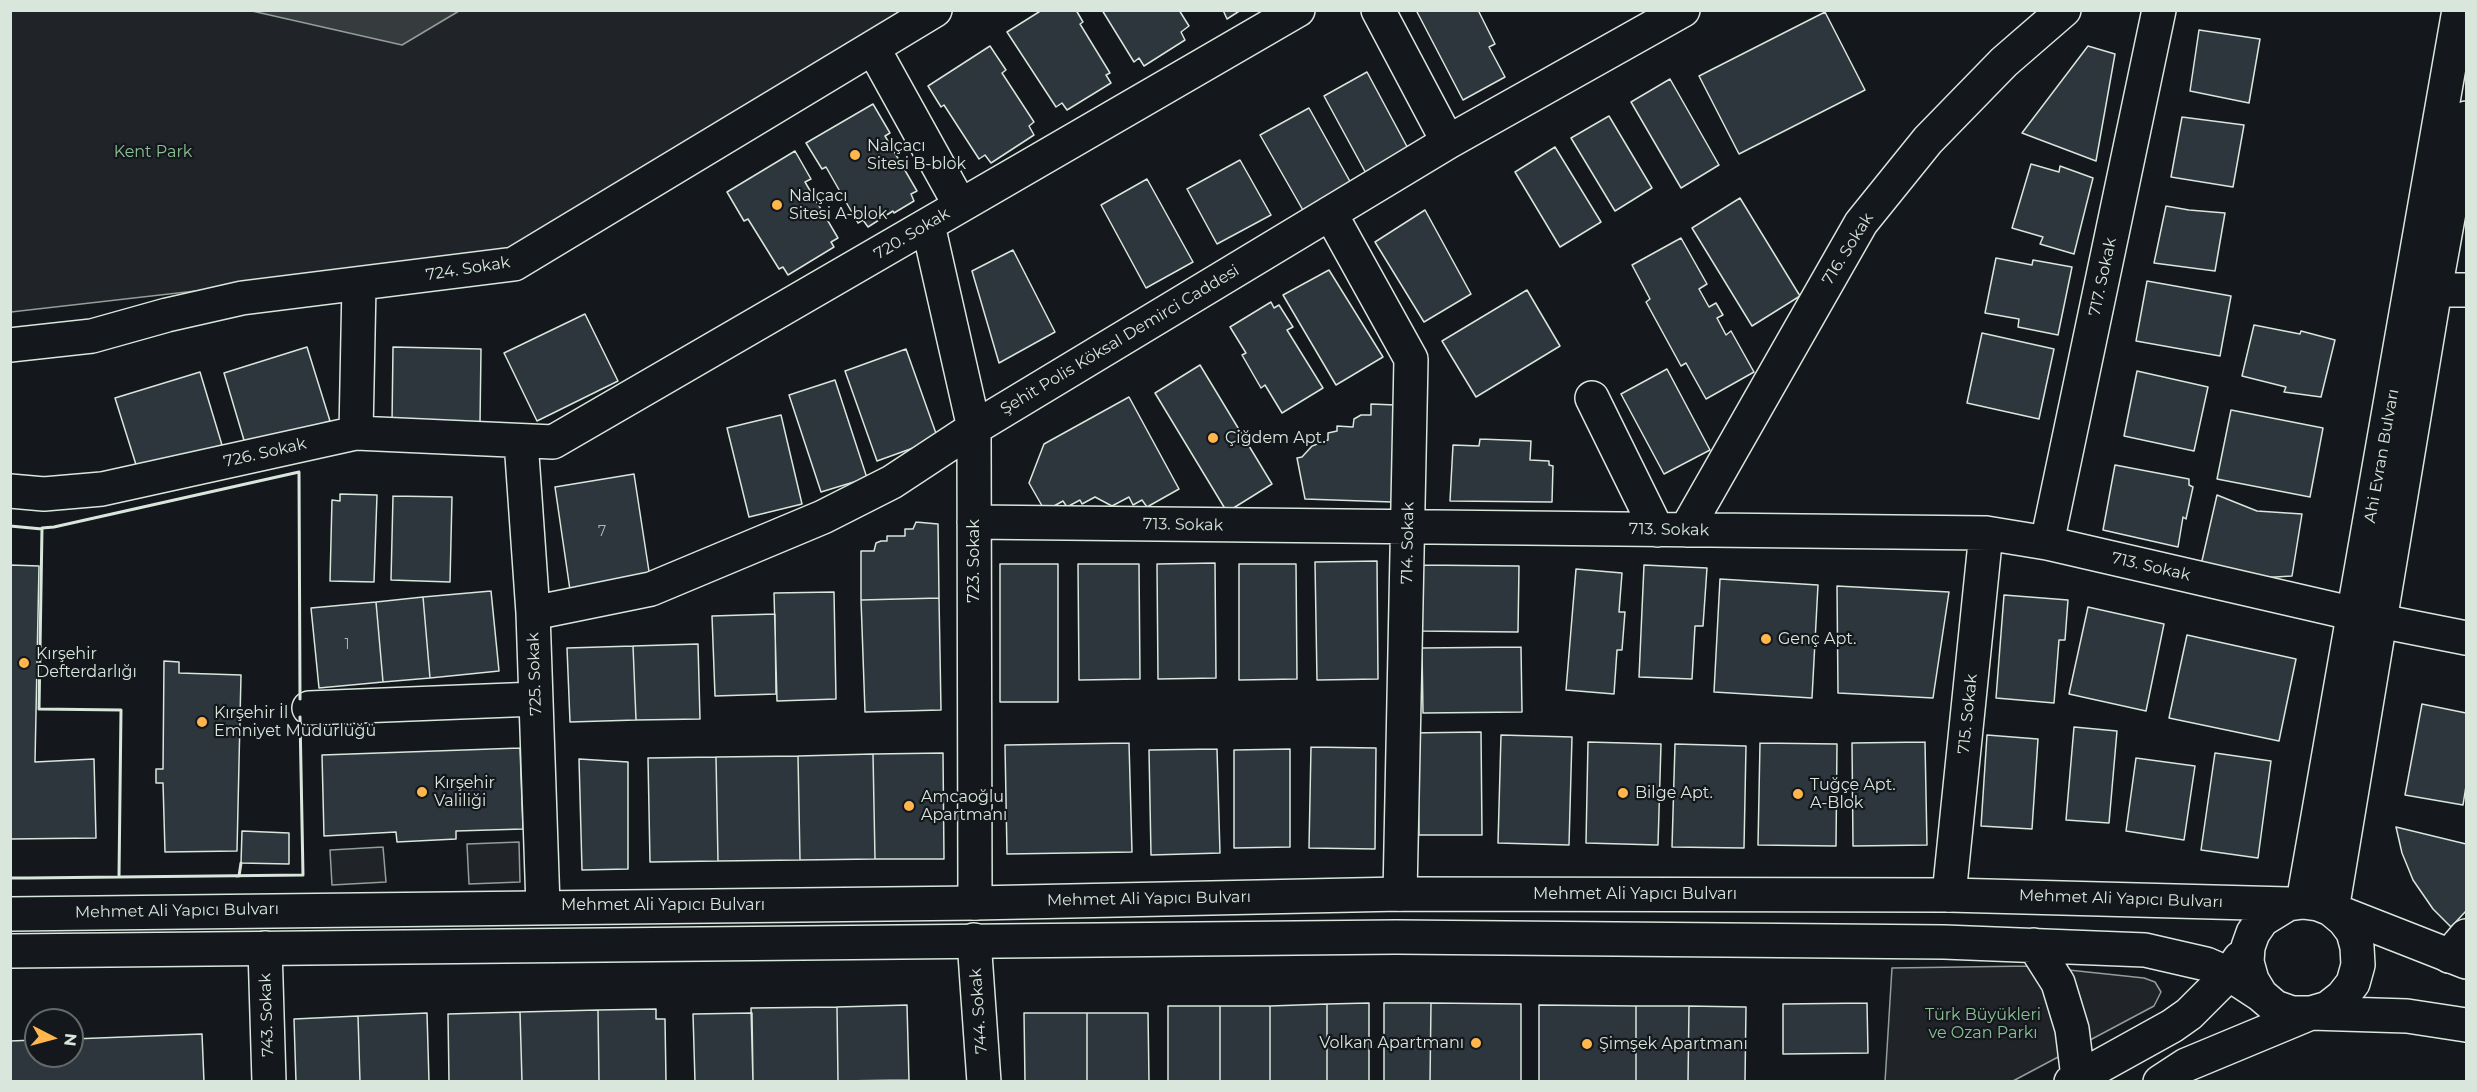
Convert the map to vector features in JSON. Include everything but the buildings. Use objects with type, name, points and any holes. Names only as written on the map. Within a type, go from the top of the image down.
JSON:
[{"type":"street","name":"724. Sokak","points":[[10,345],[92,336],[167,315],[242,298],[514,264],[676,164],[935,10]]},
{"type":"street","name":"720. Sokak","points":[[521,441],[554,442],[1298,10]]},
{"type":"street","points":[[1378,10],[1448,142]]},
{"type":"street","name":"Şehit Polis Köksal Demirci Caddesi","points":[[533,613],[651,589],[822,517],[892,482],[974,428],[1448,142],[1683,10]]},
{"type":"street","name":"716. Sokak","points":[[1672,530],[1861,223],[1928,140],[2004,62],[2064,10]]},
{"type":"street","name":"717. Sokak","points":[[2047,543],[2159,10]]},
{"type":"street","name":"Ahi Evran Bulvarı","points":[[2368,617],[2459,10]]},
{"type":"street","points":[[873,48],[960,205]]},
{"type":"street","name":"Ahi Evran Bulvarı","points":[[2308,905],[2368,617],[2451,290],[2466,118]]},
{"type":"street","name":"714. Sokak","points":[[1330,213],[1411,359],[1400,894]]},
{"type":"street","name":"723. Sokak","points":[[928,225],[974,428],[975,903]]},
{"type":"street","points":[[356,433],[358,285]]},
{"type":"street","points":[[1592,398],[1672,530]]},
{"type":"street","name":"726. Sokak","points":[[10,491],[44,494],[102,489],[356,433],[521,441]]},
{"type":"street","name":"725. Sokak","points":[[521,441],[533,613],[543,906]]},
{"type":"street","name":"713. Sokak","points":[[974,522],[1986,533],[2047,543],[2466,638]]},
{"type":"street","name":"715. Sokak","points":[[1949,895],[1986,533]]},
{"type":"street","points":[[309,708],[536,699]]},
{"type":"street","name":"Mehmet Ali Yapıcı Bulvarı","points":[[10,914],[543,906],[975,903],[1400,894],[1949,895],[2308,905],[2461,951]]},
{"type":"street","points":[[2034,945],[2058,983],[2072,1029],[2075,1079],[2172,1026],[2206,998],[2229,974],[2248,947],[2253,933],[2262,920],[2308,905],[2344,920],[2353,932],[2358,965],[2353,983],[2342,998],[2328,1008],[2311,1013],[2174,1076]]},
{"type":"street","points":[[10,951],[1396,936],[1944,942],[2145,950],[2206,964],[2229,974],[2276,1007],[2292,1013],[2407,1016],[2466,1025]]},
{"type":"street","name":"744. Sokak","points":[[974,940],[984,1082]]},
{"type":"street","points":[[2248,947],[2247,962],[2252,980],[2261,995]]},
{"type":"street","name":"743. Sokak","points":[[265,948],[269,1082]]},
{"type":"green space","name":"Kent Park","points":[[10,11],[911,11],[511,255],[11,312]]},
{"type":"green space","points":[[519,842],[520,882],[469,884],[467,844]]},
{"type":"green space","points":[[383,847],[386,882],[332,885],[330,850]]},
{"type":"green space","name":"Türk Büyükleri ve Ozan Parkı","points":[[2031,966],[2144,978],[2155,982],[2161,992],[2154,1006],[2013,1081],[1885,1082],[1892,968]]},
{"type":"shaded area","points":[[252,11],[459,11],[402,45]]},
{"type":"wall","points":[[119,876],[121,710],[39,709],[42,528],[299,472],[300,699]]},
{"type":"wall","points":[[10,526],[42,529]]},
{"type":"wall","points":[[28,878],[303,875],[300,717]]},
{"type":"wall","points":[[236,876],[239,876],[241,863]]},
{"type":"wall","points":[[10,878],[30,878]]},
{"type":"place","name":"Nalçacı Sitesi B-blok","points":[[855,155]]},
{"type":"place","name":"Nalçacı Sitesi A-blok","points":[[777,205]]},
{"type":"place","name":"Çiğdem Apt.","points":[[1213,438]]},
{"type":"place","name":"Genç Apt.","points":[[1766,639]]},
{"type":"place","name":"Kırşehir Defterdarlığı","points":[[24,663]]},
{"type":"place","name":"Kırşehir İl Emniyet Müdürlüğü","points":[[202,722]]},
{"type":"place","name":"Kırşehir Valiliği","points":[[422,792]]},
{"type":"place","name":"Bilge Apt.","points":[[1623,793]]},
{"type":"place","name":"Tuğçe Apt. A-Blok","points":[[1798,794]]},
{"type":"place","name":"Amcaoğlu Apartmanı","points":[[909,806]]},
{"type":"place","name":"Volkan Apartmanı","points":[[1476,1043]]},
{"type":"place","name":"Şimşek Apartmanı","points":[[1587,1044]]}]
